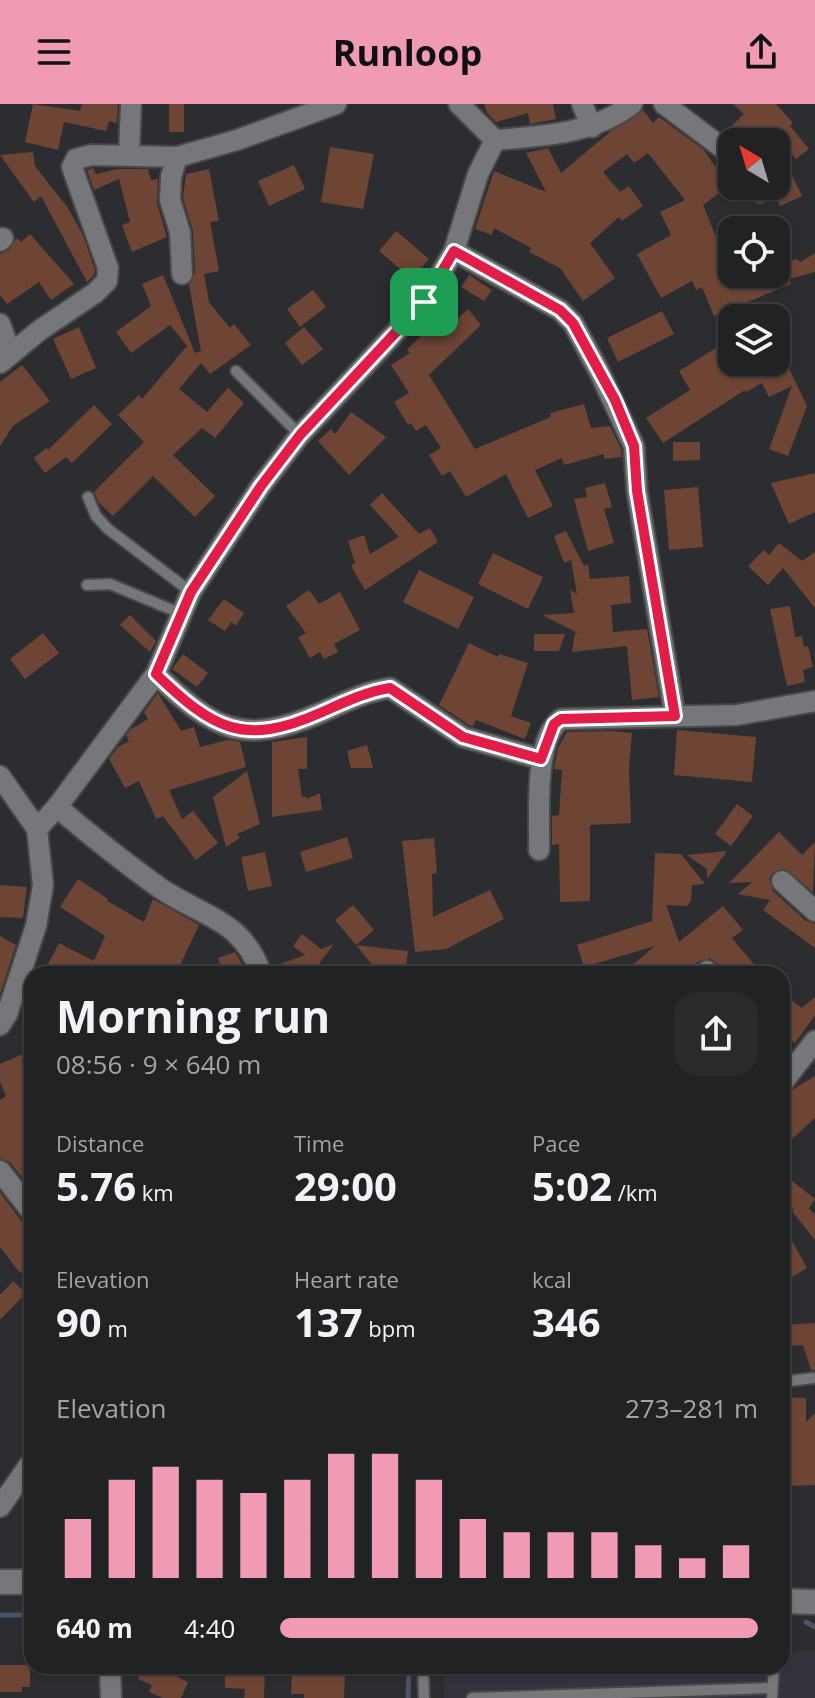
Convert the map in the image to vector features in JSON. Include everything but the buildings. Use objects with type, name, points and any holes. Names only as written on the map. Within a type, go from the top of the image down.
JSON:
[{"type":"street","points":[[129,155],[131,104]]},
{"type":"street","points":[[0,324],[6,358],[107,281],[105,260],[72,167],[76,159],[83,156],[129,155],[177,157],[237,140],[336,104]]},
{"type":"street","points":[[459,104],[478,112],[495,140]]},
{"type":"street","points":[[582,104],[592,127]]},
{"type":"street","points":[[495,140],[553,135],[592,127],[632,104]]},
{"type":"street","points":[[664,104],[718,144]]},
{"type":"street","points":[[37,829],[57,807],[156,674],[191,592],[261,486],[300,435],[424,302],[454,251],[473,187],[495,140]]},
{"type":"street","points":[[177,157],[171,177],[170,200],[180,232],[182,274]]},
{"type":"street","points":[[454,251],[560,310],[573,323],[615,400],[634,446],[637,491],[675,716]]},
{"type":"street","points":[[156,674],[207,719],[228,727],[260,732],[314,716],[365,693],[390,688],[463,737],[541,759]]},
{"type":"street","points":[[539,850],[541,759],[554,724],[561,719],[737,715],[815,701]]},
{"type":"street","points":[[0,776],[37,829],[43,885],[36,926],[7,1014],[0,1025]]},
{"type":"street","points":[[57,807],[163,890],[232,927],[251,951],[258,966]]},
{"type":"street","points":[[782,881],[815,911]]},
{"type":"street","points":[[790,1066],[815,1041]]},
{"type":"street","points":[[0,1171],[24,1202]]},
{"type":"street","points":[[0,1507],[24,1472]]},
{"type":"street","points":[[0,1582],[24,1582]]},
{"type":"street","points":[[790,1601],[815,1602]]},
{"type":"street","points":[[110,1674],[111,1698]]},
{"type":"lane","points":[[236,371],[300,435]]},
{"type":"lane","points":[[88,497],[96,516],[108,529],[191,592]]},
{"type":"lane","points":[[87,585],[110,584],[182,614]]},
{"type":"lane","points":[[790,1381],[813,1378]]},
{"type":"lane","points":[[423,1674],[424,1698]]},
{"type":"lane","points":[[472,1698],[772,1693]]},
{"type":"shaded area","points":[[815,1651],[815,1698],[444,1698],[444,1674],[790,1674],[790,1652]]},
{"type":"waterway","points":[[0,1615],[24,1615]]},
{"type":"waterway","points":[[806,1622],[815,1627]]},
{"type":"waterway","points":[[408,1698],[409,1674]]},
{"type":"route","points":[[454,251],[560,310],[573,323],[615,400],[634,446],[637,491],[675,716],[561,719],[554,724],[541,759],[463,737],[390,688],[365,693],[314,716],[260,732],[228,727],[207,719],[187,705],[156,674],[191,592],[261,486],[300,435],[424,302],[454,251]]}]
